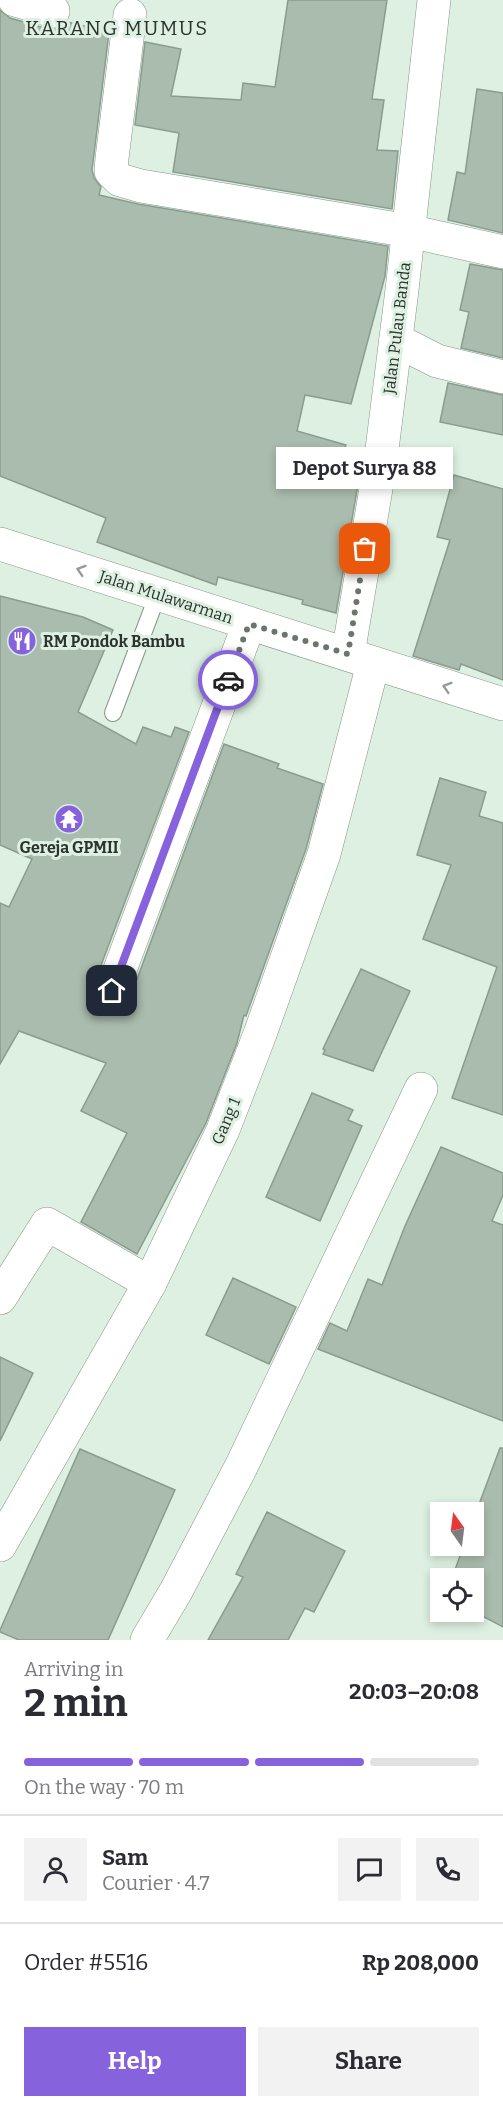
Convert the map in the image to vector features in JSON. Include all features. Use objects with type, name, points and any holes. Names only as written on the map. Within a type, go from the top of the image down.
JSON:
[{"type":"street","points":[[15,0],[53,11]]},
{"type":"street","name":"Jalan Pulau Banda","points":[[360,659],[434,0]]},
{"type":"street","points":[[130,15],[111,171],[120,180],[141,186],[409,231],[503,252]]},
{"type":"street","points":[[396,340],[437,361],[503,377]]},
{"type":"street","name":"Jalan Mulawarman","points":[[0,544],[503,704]]},
{"type":"street","points":[[112,991],[249,624]]},
{"type":"street","name":"Gang 1","points":[[0,1545],[150,1283],[223,1130],[324,854],[360,659]]},
{"type":"street","points":[[147,1640],[176,1591],[241,1467],[421,1089]]},
{"type":"street","points":[[0,1298],[47,1224],[150,1283]]},
{"type":"lane","points":[[113,713],[158,594]]},
{"type":"building","points":[[288,0],[387,0],[372,99],[384,100],[377,150],[398,151],[392,209],[173,172],[179,133],[135,125],[145,42],[181,49],[171,96],[241,100],[243,83],[275,87]]},
{"type":"building","points":[[0,10],[10,18],[48,29],[58,29],[68,22],[109,32],[92,170],[94,178],[101,187],[99,195],[138,204],[388,246],[385,276],[351,404],[305,395],[297,431],[346,445],[333,478],[358,484],[336,613],[302,604],[303,600],[218,577],[216,585],[97,542],[106,518],[0,476]]},
{"type":"building","points":[[477,89],[503,93],[503,233],[448,220],[457,172],[465,174]]},
{"type":"building","points":[[470,264],[503,270],[503,358],[461,348],[469,312],[460,310]]},
{"type":"building","points":[[448,383],[503,395],[503,435],[440,422]]},
{"type":"building","points":[[454,475],[503,489],[503,680],[461,664],[459,670],[413,656],[450,540],[437,537]]},
{"type":"building","points":[[0,596],[83,617],[113,630],[78,712],[136,744],[143,727],[171,737],[175,727],[189,732],[94,984],[94,995],[98,1003],[105,1008],[116,1009],[130,998],[224,744],[279,764],[277,768],[323,784],[306,849],[206,1123],[137,1254],[81,1222],[127,1133],[81,1111],[106,1063],[19,1031],[0,1064],[0,903],[9,907],[32,859],[0,845]]},
{"type":"building","points":[[440,778],[486,792],[479,816],[503,823],[503,1115],[452,1098],[497,967],[423,939],[451,865],[417,855]]},
{"type":"building","points":[[361,969],[410,991],[373,1071],[323,1054],[325,1050],[323,1049]]},
{"type":"building","points":[[312,1093],[353,1110],[348,1120],[362,1126],[320,1221],[266,1197]]},
{"type":"building","points":[[441,1147],[503,1173],[503,1195],[492,1221],[503,1225],[503,1421],[318,1349],[330,1323],[347,1331],[368,1279],[382,1285],[405,1226]]},
{"type":"building","points":[[233,1278],[296,1307],[269,1364],[206,1335]]},
{"type":"building","points":[[0,1357],[33,1373],[0,1441]]},
{"type":"building","points":[[500,1448],[503,1448],[503,1627],[484,1617],[484,1568],[456,1568],[460,1556],[484,1556],[484,1502],[480,1502]]},
{"type":"building","points":[[80,1449],[175,1490],[108,1640],[19,1640],[0,1630]]},
{"type":"building","points":[[267,1512],[345,1551],[314,1612],[305,1608],[288,1640],[208,1640],[243,1577],[236,1574]]},
{"type":"way so far","points":[[228,680],[249,624],[348,654],[365,549]]},
{"type":"place","name":"Depot Surya 88","points":[[365,549]]},
{"type":"place","name":"RM Pondok Bambu","points":[[22,641]]},
{"type":"place","name":"Gereja GPMII","points":[[69,819]]},
{"type":"district","name":"KARANG MUMUS","points":[[117,28]]},
{"type":"route","points":[[112,991],[228,680]]}]
